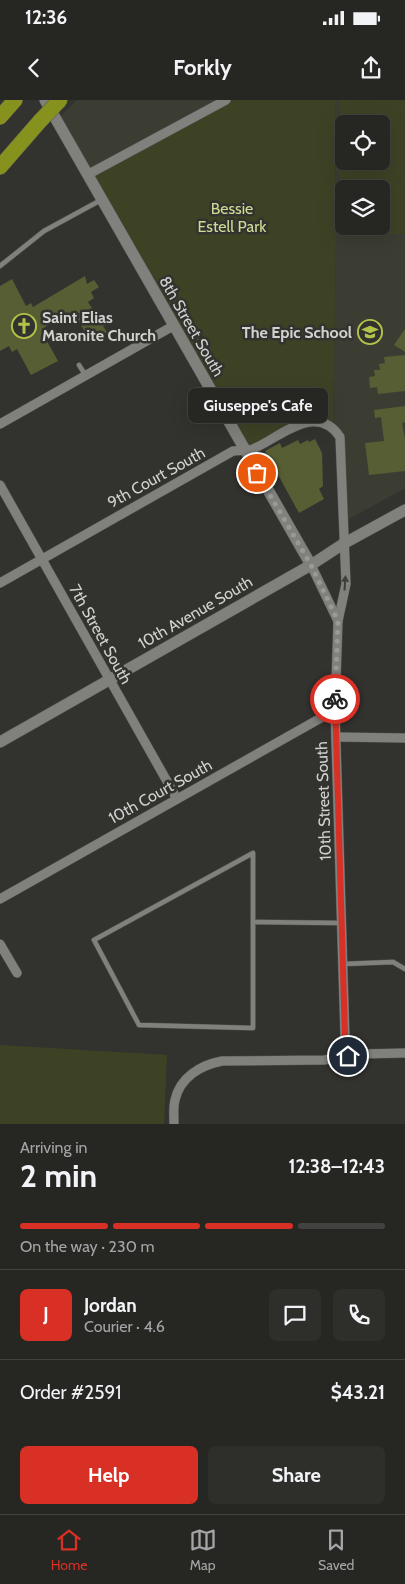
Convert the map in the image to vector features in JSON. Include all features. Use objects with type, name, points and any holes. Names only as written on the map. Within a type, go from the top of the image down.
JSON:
[{"type":"highway","points":[[0,117],[15,100]]},
{"type":"highway","points":[[40,121],[56,100]]},
{"type":"highway","points":[[0,167],[60,100]]},
{"type":"street","name":"8th Street South","points":[[45,100],[244,451],[311,565],[338,621]]},
{"type":"street","points":[[87,175],[226,100]]},
{"type":"street","points":[[0,424],[173,326]]},
{"type":"street","name":"9th Court South","points":[[0,583],[233,451],[252,449],[301,424],[317,422],[333,428]]},
{"type":"street","name":"10th Street South","points":[[333,428],[340,437],[346,584],[338,621],[335,710],[345,1037],[348,1056]]},
{"type":"street","name":"7th Street South","points":[[0,485],[176,799]]},
{"type":"street","name":"10th Avenue South","points":[[0,742],[405,510]]},
{"type":"street","name":"10th Court South","points":[[0,899],[335,710]]},
{"type":"street","points":[[336,737],[405,738]]},
{"type":"street","points":[[0,944],[17,973]]},
{"type":"street","points":[[174,1124],[175,1099],[184,1082],[202,1066],[222,1061],[324,1060],[376,1053],[405,1053]]},
{"type":"lane","points":[[0,266],[44,231],[101,200]]},
{"type":"lane","points":[[79,365],[86,376]]},
{"type":"lane","points":[[252,853],[253,922],[253,1028],[139,1026],[94,940],[252,853]]},
{"type":"lane","points":[[253,922],[342,923]]},
{"type":"lane","points":[[343,964],[392,962],[405,969]]},
{"type":"shaded area","points":[[77,100],[226,100],[87,175],[57,120]]},
{"type":"shaded area","name":"The Epic School","points":[[335,100],[405,100],[405,488],[342,523],[340,437],[333,428],[336,235],[390,235],[390,180],[336,180],[336,170],[390,170],[390,115],[335,115]]},
{"type":"green space","name":"Bessie Estell Park","points":[[226,100],[335,100],[336,237],[333,428],[317,422],[295,426],[244,451],[87,175]]},
{"type":"green space","points":[[340,100],[405,100],[405,234],[390,234],[390,180],[339,180],[339,170],[390,170],[390,115],[340,115]]},
{"type":"green space","points":[[0,1045],[167,1055],[164,1124],[0,1124]]},
{"type":"building","name":"Saint Elias Maronite Church","points":[[85,276],[87,284],[94,280],[99,287],[91,292],[94,298],[88,302],[99,319],[102,317],[107,325],[103,326],[107,332],[90,341],[73,311],[45,327],[49,333],[44,336],[58,361],[31,375],[17,349],[12,352],[9,346],[0,351],[0,286],[12,279],[26,306],[31,303],[33,307]]},
{"type":"building","points":[[405,329],[405,352],[394,345]]},
{"type":"building","points":[[405,355],[405,391],[378,394],[377,387],[370,388],[369,377],[375,376],[374,370],[380,370],[379,364],[385,363],[384,357]]},
{"type":"building","points":[[405,406],[405,422],[402,423],[405,439],[405,471],[369,475],[365,443],[384,441],[381,417],[375,418],[374,410]]},
{"type":"building","points":[[315,439],[322,453],[323,486],[319,489],[324,499],[299,513],[265,451],[280,443],[282,448],[298,440],[300,444]]},
{"type":"way so far","points":[[257,473],[311,565],[338,621],[335,699]]},
{"type":"place","name":"Saint Elias Maronite Church","points":[[24,326]]},
{"type":"place","name":"The Epic School","points":[[370,332]]},
{"type":"place","name":"Giuseppe's Cafe","points":[[257,473]]},
{"type":"route","points":[[335,699],[345,1037],[348,1056]]}]
